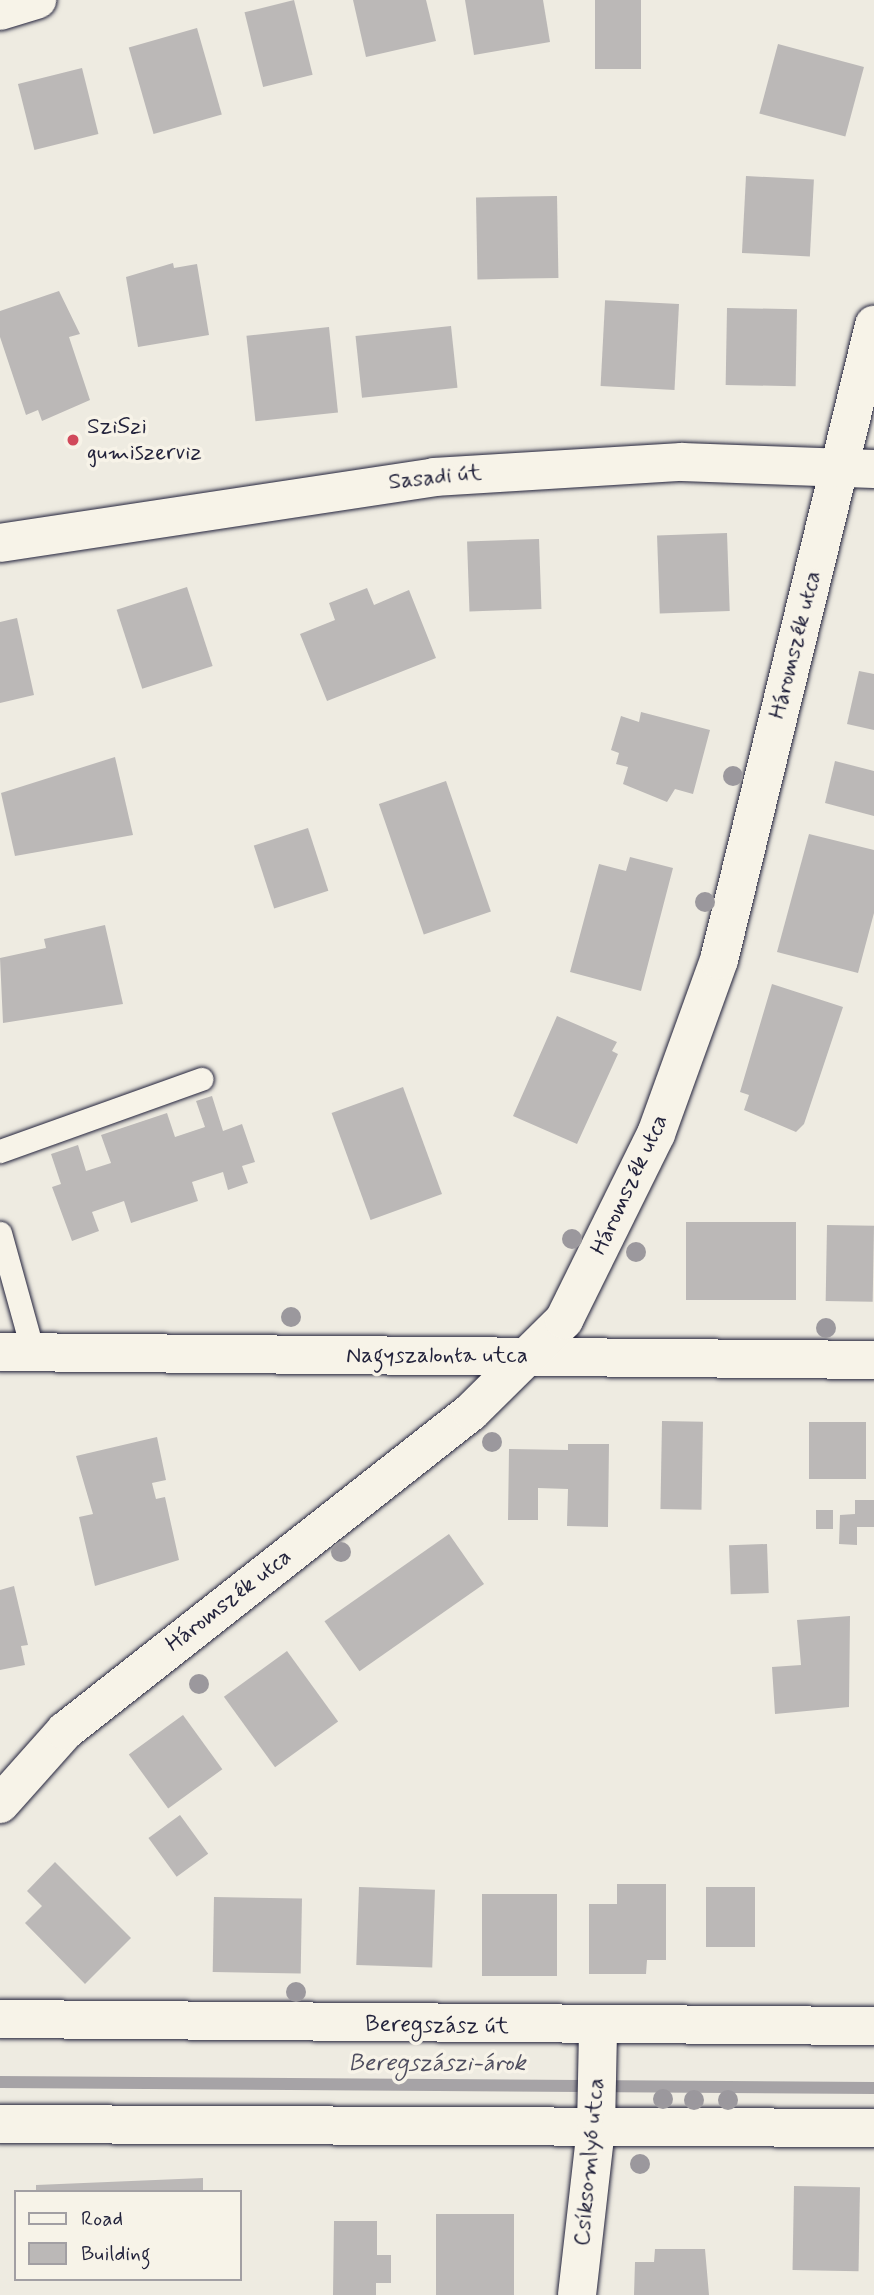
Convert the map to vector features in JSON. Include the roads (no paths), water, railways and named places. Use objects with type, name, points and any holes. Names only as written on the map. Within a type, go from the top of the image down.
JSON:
[{"type":"street","points":[[0,11],[37,0]]},
{"type":"street","name":"Háromszék utca","points":[[0,1804],[74,1723],[413,1459],[533,1356],[583,1287],[689,1048],[719,960],[856,468],[874,325]]},
{"type":"street","name":"Sasadi út","points":[[0,543],[434,477],[593,464],[856,468]]},
{"type":"street","name":"Nagyszalonta utca","points":[[17,1352],[874,1360]]},
{"type":"street","name":"Beregszász út","points":[[0,2019],[598,2044],[874,2026]]},
{"type":"street","name":"Csíksomlyó utca","points":[[578,2295],[597,2117],[598,2044]]},
{"type":"street","points":[[0,2124],[597,2117],[874,2128]]},
{"type":"lane","points":[[0,1151],[201,1079]]},
{"type":"lane","points":[[0,1233],[17,1352]]},
{"type":"waterway","name":"Beregszászi-árok","points":[[0,2082],[874,2088]]},
{"type":"place","name":"SziSzi gumiszerviz","points":[[73,440]]}]
